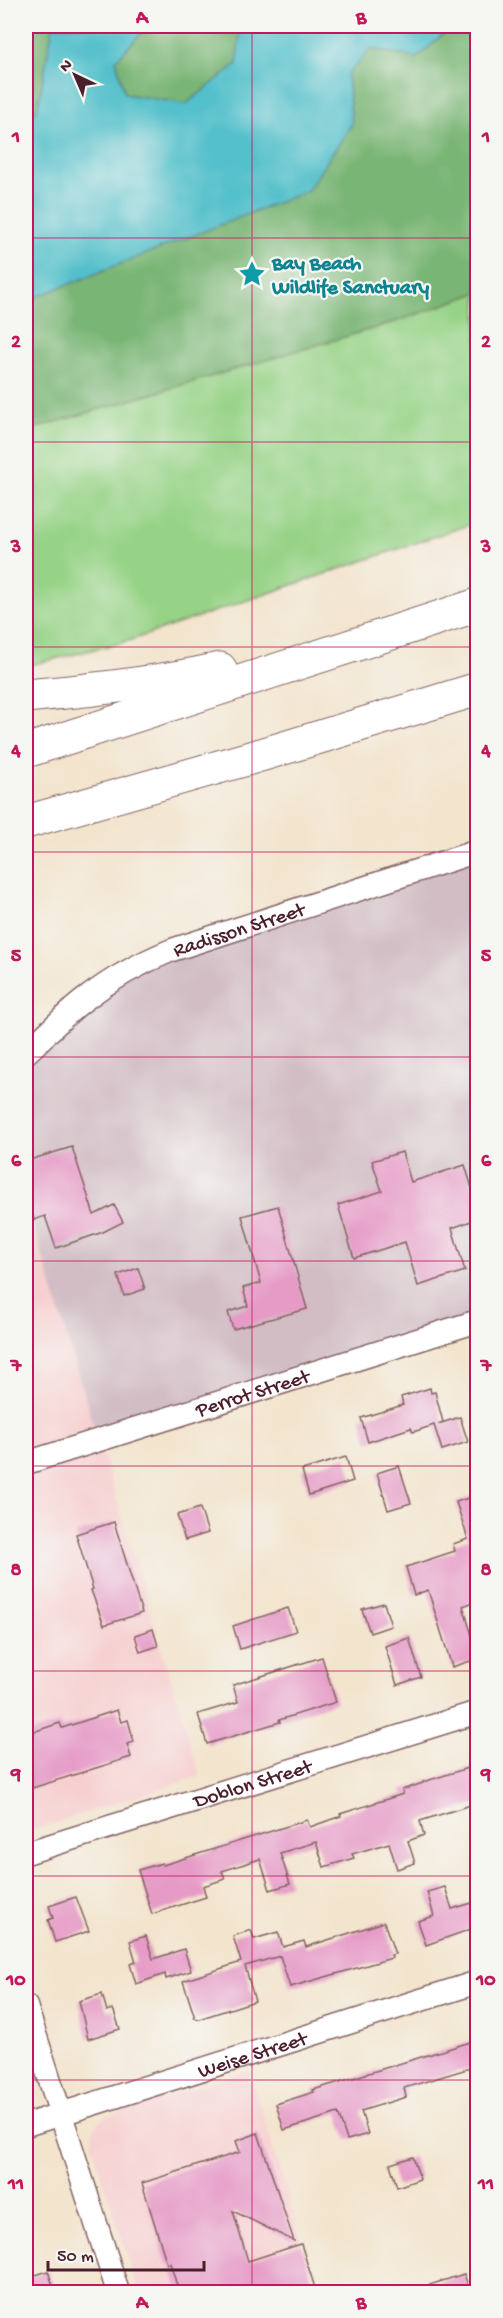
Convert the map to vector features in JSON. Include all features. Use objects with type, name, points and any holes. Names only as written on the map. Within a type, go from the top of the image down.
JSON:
[{"type":"highway","points":[[26,751],[477,605]]},
{"type":"highway","points":[[26,696],[182,678],[252,661],[355,644]]},
{"type":"highway","points":[[26,822],[477,689]]},
{"type":"highway","points":[[26,834],[133,791]]},
{"type":"street","name":"Radisson Street","points":[[26,1053],[81,1002],[114,978],[142,962],[172,950],[477,852]]},
{"type":"street","name":"Perrot Street","points":[[26,1463],[477,1321]]},
{"type":"street","name":"Doblon Street","points":[[26,1854],[477,1712]]},
{"type":"street","name":"Weise Street","points":[[26,2125],[477,1982]]},
{"type":"street","points":[[26,2006],[118,2292]]},
{"type":"shaded area","points":[[477,851],[477,1321],[98,1440],[26,1200],[26,1053],[114,978]]},
{"type":"shaded area","points":[[26,1200],[200,1776],[26,1832]]},
{"type":"shaded area","points":[[249,2070],[317,2292],[139,2292],[92,2145],[93,2132],[103,2118]]},
{"type":"green space","name":"Bay Beach Wildlife Sanctuary","points":[[26,26],[477,26],[477,522],[128,641],[26,666]]},
{"type":"green space","points":[[26,26],[477,26],[477,293],[392,323],[26,431]]},
{"type":"water","points":[[53,26],[148,26],[116,60],[125,94],[186,104],[237,64],[240,26],[452,26],[417,58],[370,49],[347,75],[352,124],[307,191],[26,301],[26,118],[37,110]]},
{"type":"building","points":[[72,1147],[94,1215],[114,1205],[123,1222],[103,1232],[56,1248],[45,1216],[34,1220],[26,1193],[26,1161]]},
{"type":"building","points":[[402,1152],[411,1182],[465,1165],[477,1204],[477,1219],[452,1228],[465,1271],[418,1286],[405,1242],[354,1258],[338,1205],[382,1191],[372,1161]]},
{"type":"building","points":[[278,1206],[307,1309],[233,1329],[228,1312],[248,1306],[243,1288],[261,1283],[242,1216]]},
{"type":"building","points":[[138,1268],[145,1289],[124,1296],[118,1275]]},
{"type":"building","points":[[430,1388],[431,1393],[435,1392],[443,1422],[438,1424],[460,1417],[468,1442],[442,1450],[434,1425],[413,1432],[411,1428],[368,1442],[361,1418],[403,1405],[401,1397]]},
{"type":"building","points":[[346,1457],[353,1481],[309,1495],[302,1470]]},
{"type":"building","points":[[399,1466],[411,1503],[388,1510],[377,1473]]},
{"type":"building","points":[[477,1495],[477,1601],[463,1606],[477,1659],[452,1667],[428,1590],[414,1595],[406,1567],[455,1551],[453,1544],[468,1539],[456,1502]]},
{"type":"building","points":[[200,1508],[208,1533],[185,1540],[177,1515]]},
{"type":"building","points":[[114,1522],[142,1613],[104,1625],[91,1590],[93,1589],[76,1534]]},
{"type":"building","points":[[384,1603],[391,1626],[370,1633],[362,1609]]},
{"type":"building","points":[[288,1608],[296,1631],[240,1649],[233,1626]]},
{"type":"building","points":[[153,1629],[158,1646],[140,1652],[135,1635]]},
{"type":"building","points":[[409,1638],[421,1677],[397,1685],[385,1646]]},
{"type":"building","points":[[322,1657],[336,1702],[207,1744],[198,1714],[238,1702],[233,1685]]},
{"type":"building","points":[[117,1710],[121,1722],[128,1720],[134,1742],[127,1744],[131,1757],[26,1790],[26,1739],[31,1737],[30,1733],[60,1723],[62,1728]]},
{"type":"building","points":[[477,1765],[477,1803],[420,1821],[424,1835],[408,1841],[415,1863],[397,1869],[389,1843],[352,1854],[354,1858],[324,1867],[316,1842],[280,1853],[290,1884],[270,1890],[260,1859],[222,1871],[225,1879],[203,1886],[206,1897],[152,1914],[138,1870],[162,1863],[163,1865],[307,1820],[310,1827],[341,1816],[340,1814],[403,1794],[402,1790],[423,1782]]},
{"type":"building","points":[[445,1887],[452,1909],[472,1903],[477,1904],[477,1927],[426,1945],[418,1921],[434,1916],[427,1892]]},
{"type":"building","points":[[76,1897],[89,1931],[55,1942],[48,1920],[53,1918],[49,1906]]},
{"type":"building","points":[[384,1922],[395,1954],[391,1955],[392,1958],[290,1987],[280,1956],[245,1966],[255,2001],[199,2019],[195,2018],[183,1981],[241,1962],[233,1936],[251,1930],[254,1939],[278,1932],[283,1947],[304,1941],[306,1947]]},
{"type":"building","points":[[146,1936],[153,1959],[184,1949],[191,1971],[166,1979],[165,1974],[136,1984],[130,1964],[136,1962],[130,1941]]},
{"type":"building","points":[[102,1994],[107,2011],[113,2009],[120,2029],[88,2039],[79,2001]]},
{"type":"building","points":[[477,2040],[477,2066],[404,2088],[406,2097],[361,2111],[368,2134],[347,2140],[338,2113],[284,2130],[276,2104],[314,2092],[313,2090]]},
{"type":"building","points":[[258,2133],[294,2241],[233,2211],[248,2261],[301,2244],[315,2288],[301,2292],[179,2292],[170,2263],[167,2264],[142,2183],[240,2152],[236,2141]]},
{"type":"building","points":[[413,2157],[420,2179],[397,2187],[390,2164]]},
{"type":"building","points":[[48,2271],[55,2292],[30,2292],[26,2278]]},
{"type":"building","points":[[464,2274],[470,2292],[417,2292],[417,2289]]},
{"type":"place","name":"Bay Beach Wildlife Sanctuary","points":[[252,274]]}]
